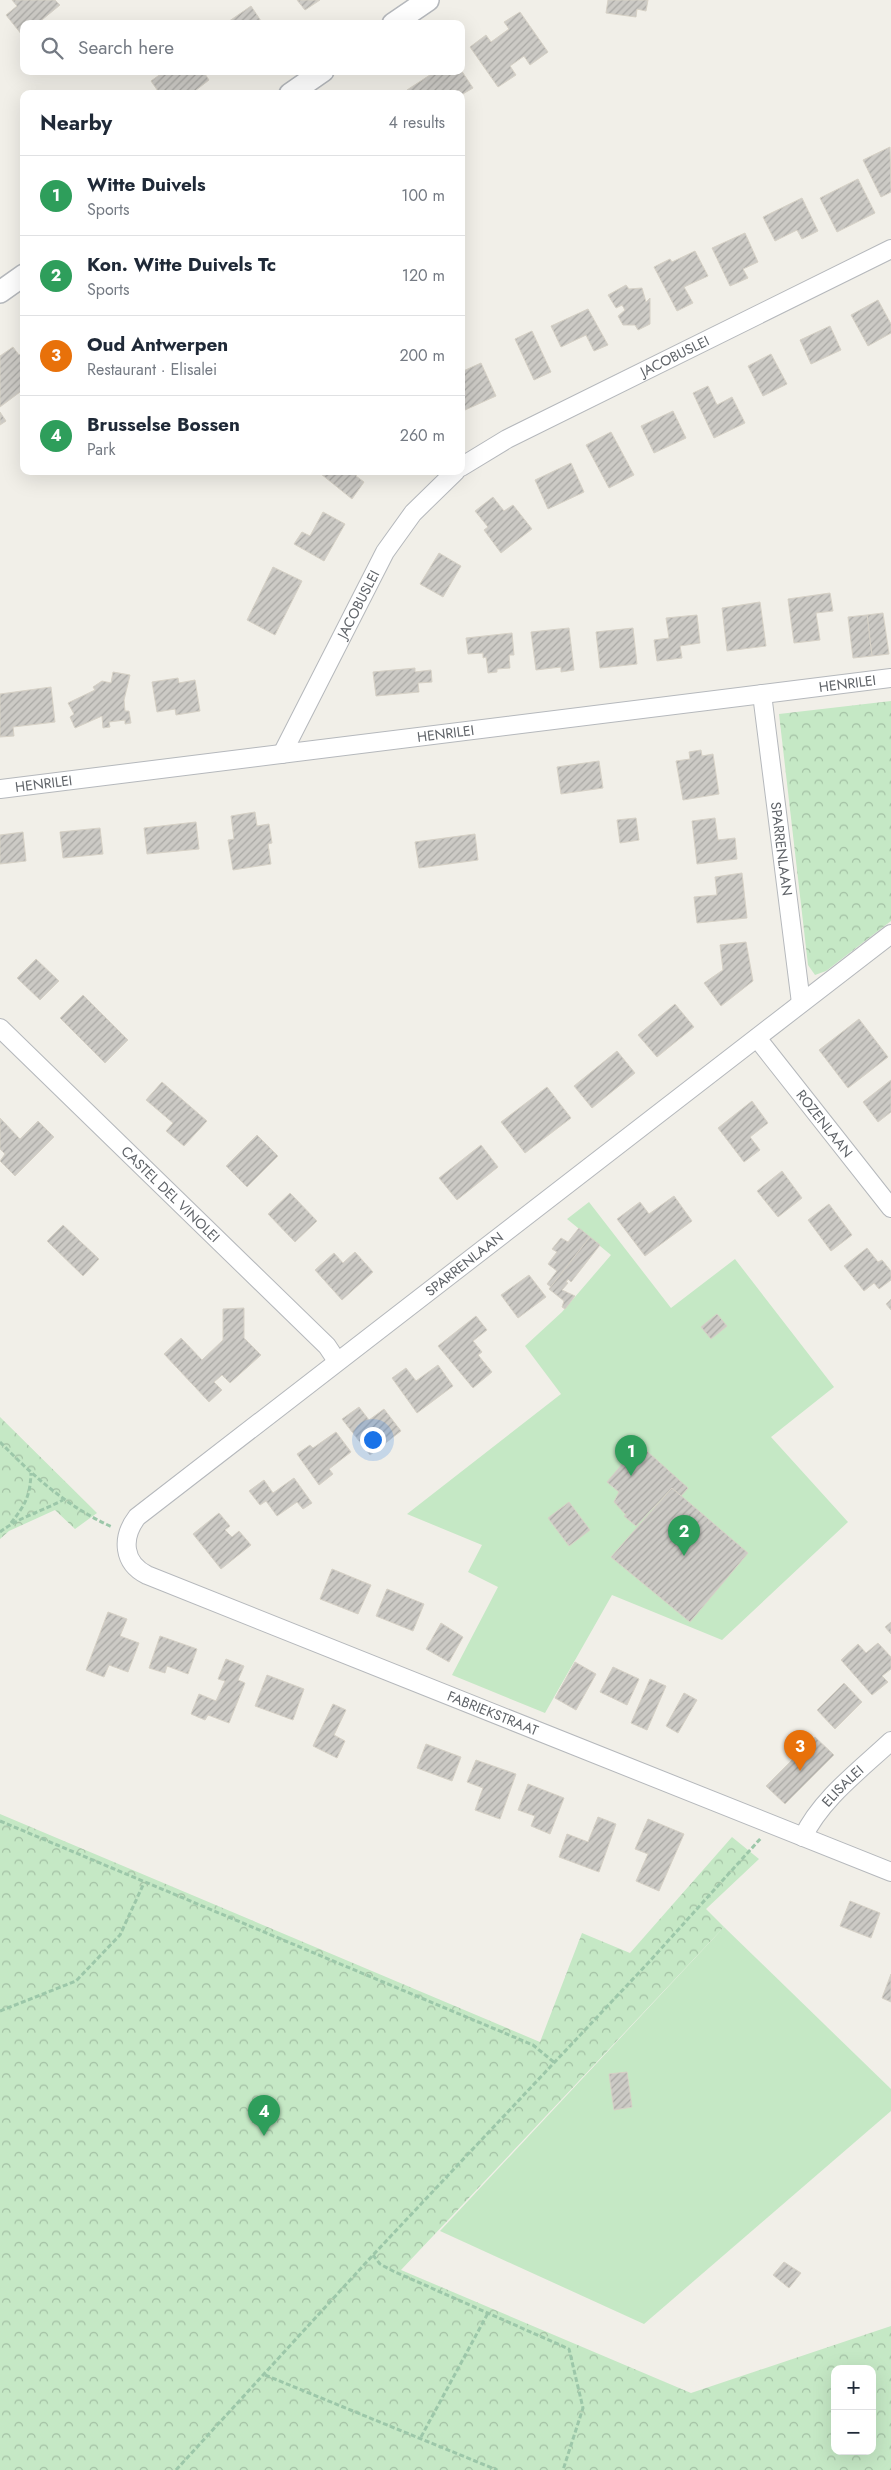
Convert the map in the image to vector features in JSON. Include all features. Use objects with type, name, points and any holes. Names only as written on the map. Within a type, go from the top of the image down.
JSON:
[{"type":"street","points":[[399,20],[428,0]]},
{"type":"street","points":[[296,90],[317,75]]},
{"type":"street","name":"JACOBUSLEI","points":[[465,465],[508,439],[891,249]]},
{"type":"street","points":[[0,292],[20,278]]},
{"type":"street","name":"JACOBUSLEI","points":[[282,754],[386,552],[413,513],[452,475]]},
{"type":"street","name":"HENRILEI","points":[[0,789],[891,678]]},
{"type":"street","name":"SPARRENLAAN","points":[[762,694],[801,1003]]},
{"type":"street","name":"SPARRENLAAN","points":[[129,1527],[137,1517],[337,1361],[891,934]]},
{"type":"street","name":"CASTEL DEL VINOLEI","points":[[0,1028],[327,1346],[337,1361]]},
{"type":"street","name":"ROZENLAAN","points":[[757,1038],[891,1208]]},
{"type":"street","name":"FABRIEKSTRAAT","points":[[129,1527],[126,1540],[129,1559],[139,1571],[147,1575],[771,1826],[891,1872]]},
{"type":"street","name":"ELISALEI","points":[[803,1837],[810,1822],[840,1789],[891,1741]]},
{"type":"path","points":[[0,1442],[31,1473],[63,1500],[114,1528],[129,1527]]},
{"type":"path","points":[[0,1532],[25,1505],[30,1490],[31,1473]]},
{"type":"path","points":[[10,1523],[26,1519],[63,1500]]},
{"type":"path","points":[[0,1821],[533,2045],[555,2063]]},
{"type":"path","points":[[176,2470],[373,2255],[555,2063],[750,1852],[771,1826]]},
{"type":"path","points":[[0,2011],[76,1981],[120,1935],[144,1883]]},
{"type":"path","points":[[373,2255],[380,2264],[393,2271],[569,2349],[583,2408],[563,2470]]},
{"type":"path","points":[[421,2437],[488,2313]]},
{"type":"path","points":[[265,2375],[421,2437],[497,2470]]},
{"type":"green space","points":[[891,701],[891,921],[826,971],[815,975],[808,965],[779,714]]},
{"type":"green space","points":[[589,1202],[671,1308],[735,1259],[834,1387],[771,1437],[848,1522],[722,1640],[612,1595],[545,1713],[452,1675],[498,1587],[468,1572],[482,1545],[407,1514],[561,1394],[525,1346],[562,1312],[611,1255],[567,1219]]},
{"type":"green space","points":[[0,1417],[97,1513],[75,1529],[55,1510],[9,1531],[0,1539]]},
{"type":"green space","points":[[0,1814],[540,2042],[582,1933],[630,1953],[732,1837],[759,1859],[706,1909],[724,1927],[401,2270],[691,2393],[891,2326],[891,2470],[0,2470]]},
{"type":"green space","points":[[724,1927],[891,2089],[891,2111],[644,2324],[440,2231]]},
{"type":"building","points":[[12,0],[55,0],[60,5],[42,20],[20,20],[20,32],[6,15],[17,6]]},
{"type":"building","points":[[297,0],[320,0],[305,10]]},
{"type":"building","points":[[608,0],[648,0],[646,11],[637,9],[636,17],[606,13]]},
{"type":"building","points":[[251,6],[260,20],[231,20]]},
{"type":"building","points":[[520,12],[548,52],[530,65],[524,56],[510,66],[516,75],[498,87],[470,47],[486,35],[491,42],[509,29],[504,22]]},
{"type":"building","points":[[159,75],[206,75],[209,80],[196,90],[157,90],[151,81]]},
{"type":"building","points":[[430,75],[464,75],[473,88],[465,93],[465,90],[407,90]]},
{"type":"building","points":[[890,147],[891,192],[881,197],[863,160]]},
{"type":"building","points":[[858,179],[875,213],[837,232],[820,198]]},
{"type":"building","points":[[802,198],[818,231],[802,239],[797,230],[775,241],[763,217]]},
{"type":"building","points":[[745,233],[758,262],[743,269],[748,278],[730,286],[712,248]]},
{"type":"building","points":[[695,251],[708,276],[684,287],[693,303],[677,311],[654,267],[670,259],[672,262]]},
{"type":"building","points":[[626,285],[629,289],[642,288],[646,302],[650,298],[650,324],[638,330],[635,325],[623,325],[618,316],[625,310],[622,305],[616,308],[608,295]]},
{"type":"building","points":[[878,300],[891,324],[891,333],[868,346],[851,315]]},
{"type":"building","points":[[588,309],[608,345],[594,351],[586,335],[561,347],[551,326]]},
{"type":"building","points":[[830,326],[841,350],[811,364],[800,340]]},
{"type":"building","points":[[532,331],[551,372],[534,380],[515,339]]},
{"type":"building","points":[[13,347],[20,354],[20,392],[0,407],[0,356]]},
{"type":"building","points":[[771,354],[787,384],[763,396],[748,366]]},
{"type":"building","points":[[481,363],[496,396],[465,410],[465,370]]},
{"type":"building","points":[[708,386],[717,405],[732,397],[745,423],[714,438],[693,393]]},
{"type":"building","points":[[673,411],[686,438],[654,453],[641,426]]},
{"type":"building","points":[[0,412],[6,421],[0,425]]},
{"type":"building","points":[[611,432],[634,475],[609,488],[586,445]]},
{"type":"building","points":[[571,463],[584,492],[548,509],[535,480]]},
{"type":"building","points":[[322,475],[357,475],[364,482],[352,499]]},
{"type":"building","points":[[493,497],[504,511],[513,505],[532,529],[501,553],[484,530],[488,527],[475,511]]},
{"type":"building","points":[[323,512],[345,524],[324,561],[294,544],[302,532],[310,536]]},
{"type":"building","points":[[439,553],[461,566],[443,597],[420,584]]},
{"type":"building","points":[[273,567],[302,581],[275,635],[247,620]]},
{"type":"building","points":[[830,593],[833,611],[816,613],[820,640],[794,643],[788,599]]},
{"type":"building","points":[[760,602],[766,646],[727,651],[722,608]]},
{"type":"building","points":[[883,613],[889,654],[872,656],[867,615]]},
{"type":"building","points":[[697,615],[700,643],[680,646],[682,658],[657,661],[654,640],[669,638],[666,618]]},
{"type":"building","points":[[867,615],[872,656],[853,658],[848,617]]},
{"type":"building","points":[[569,628],[574,670],[561,672],[561,667],[536,670],[531,632]]},
{"type":"building","points":[[633,628],[637,664],[600,668],[596,632]]},
{"type":"building","points":[[512,633],[514,655],[509,655],[510,668],[497,669],[497,672],[488,673],[486,657],[483,658],[483,653],[468,654],[466,638]]},
{"type":"building","points":[[415,668],[415,672],[431,670],[432,682],[418,683],[419,692],[376,696],[373,672]]},
{"type":"building","points":[[113,672],[130,675],[124,700],[125,711],[129,711],[131,723],[125,724],[125,720],[109,722],[110,727],[103,728],[102,716],[75,728],[70,717],[74,714],[68,703],[95,690],[93,687],[102,681],[111,683]]},
{"type":"building","points":[[178,678],[179,683],[195,680],[200,711],[176,715],[175,709],[157,712],[152,682]]},
{"type":"building","points":[[51,687],[55,722],[13,727],[14,736],[0,737],[0,694]]},
{"type":"building","points":[[701,750],[702,756],[713,754],[719,794],[683,800],[676,761],[690,759],[689,752]]},
{"type":"building","points":[[599,761],[603,788],[561,794],[557,767]]},
{"type":"building","points":[[255,812],[257,826],[269,824],[272,843],[268,844],[271,864],[233,870],[228,840],[234,839],[231,816]]},
{"type":"building","points":[[636,818],[639,840],[620,843],[617,820]]},
{"type":"building","points":[[715,818],[718,840],[735,838],[737,859],[697,864],[692,821]]},
{"type":"building","points":[[196,822],[199,849],[147,854],[144,828]]},
{"type":"building","points":[[100,828],[103,854],[63,858],[60,832]]},
{"type":"building","points":[[23,832],[26,861],[0,864],[0,835]]},
{"type":"building","points":[[475,834],[478,860],[419,868],[415,842]]},
{"type":"building","points":[[742,873],[747,918],[697,923],[694,897],[717,895],[715,877]]},
{"type":"building","points":[[746,942],[753,981],[721,1006],[704,983],[723,970],[720,945]]},
{"type":"building","points":[[36,959],[59,981],[40,1000],[17,978]]},
{"type":"building","points":[[83,995],[128,1040],[105,1063],[60,1018]]},
{"type":"building","points":[[675,1004],[694,1027],[657,1057],[638,1035]]},
{"type":"building","points":[[859,1019],[888,1057],[848,1088],[819,1050]]},
{"type":"building","points":[[617,1051],[635,1073],[592,1108],[574,1086]]},
{"type":"building","points":[[891,1080],[891,1112],[878,1122],[863,1102]]},
{"type":"building","points":[[162,1082],[207,1121],[184,1146],[166,1131],[173,1123],[146,1100]]},
{"type":"building","points":[[547,1087],[571,1118],[525,1153],[501,1122]]},
{"type":"building","points":[[752,1101],[768,1123],[750,1137],[760,1150],[744,1162],[718,1128]]},
{"type":"building","points":[[0,1118],[20,1139],[38,1121],[54,1137],[15,1176],[0,1161],[5,1154],[0,1149]]},
{"type":"building","points":[[257,1135],[278,1156],[247,1187],[226,1166]]},
{"type":"building","points":[[481,1145],[498,1167],[457,1200],[439,1178]]},
{"type":"building","points":[[782,1171],[802,1198],[778,1217],[757,1191]]},
{"type":"building","points":[[290,1193],[317,1221],[295,1242],[268,1214]]},
{"type":"building","points":[[674,1196],[692,1221],[645,1256],[617,1219],[640,1202],[649,1214]]},
{"type":"building","points":[[829,1204],[852,1235],[831,1251],[808,1220]]},
{"type":"building","points":[[63,1225],[99,1259],[83,1276],[47,1241]]},
{"type":"building","points":[[579,1228],[590,1237],[551,1287],[547,1284],[557,1271],[548,1264],[557,1252],[552,1249],[561,1238],[568,1242]]},
{"type":"building","points":[[590,1237],[600,1245],[571,1282],[568,1279],[566,1282],[568,1283],[562,1290],[575,1296],[565,1309],[562,1307],[564,1301],[549,1289]]},
{"type":"building","points":[[867,1248],[878,1262],[882,1260],[891,1271],[891,1280],[879,1289],[874,1283],[864,1291],[844,1266]]},
{"type":"building","points":[[355,1252],[373,1272],[342,1300],[315,1270],[334,1253],[343,1263]]},
{"type":"building","points":[[529,1275],[546,1297],[518,1318],[501,1295]]},
{"type":"building","points":[[891,1299],[891,1310],[886,1304]]},
{"type":"building","points":[[244,1308],[244,1338],[261,1355],[230,1383],[222,1375],[214,1382],[222,1390],[209,1402],[164,1354],[181,1338],[202,1360],[223,1340],[223,1309]]},
{"type":"building","points":[[717,1314],[727,1326],[711,1339],[701,1327]]},
{"type":"building","points":[[476,1316],[487,1330],[473,1341],[482,1352],[478,1355],[492,1372],[473,1388],[438,1346]]},
{"type":"building","points":[[438,1365],[453,1386],[417,1413],[392,1378],[406,1368],[416,1381]]},
{"type":"building","points":[[359,1407],[369,1420],[384,1409],[401,1431],[370,1455],[342,1419]]},
{"type":"building","points":[[336,1432],[351,1452],[329,1469],[333,1474],[319,1485],[297,1454],[310,1445],[313,1448]]},
{"type":"building","points":[[639,1444],[688,1488],[681,1496],[672,1488],[636,1526],[624,1516],[626,1515],[614,1502],[619,1492],[607,1482]]},
{"type":"building","points":[[294,1478],[312,1503],[303,1509],[297,1502],[277,1516],[266,1501],[260,1505],[249,1491],[264,1480],[273,1493]]},
{"type":"building","points":[[672,1488],[748,1553],[690,1622],[611,1557]]},
{"type":"building","points":[[569,1502],[590,1530],[569,1546],[548,1518]]},
{"type":"building","points":[[219,1513],[230,1526],[225,1530],[232,1537],[239,1531],[251,1545],[221,1569],[193,1534]]},
{"type":"building","points":[[332,1569],[371,1585],[358,1614],[320,1599]]},
{"type":"building","points":[[387,1589],[424,1604],[413,1631],[376,1616]]},
{"type":"building","points":[[108,1612],[127,1619],[120,1636],[139,1643],[128,1672],[109,1665],[104,1677],[86,1670]]},
{"type":"building","points":[[891,1622],[891,1634],[885,1627]]},
{"type":"building","points":[[441,1623],[463,1637],[449,1662],[426,1649]]},
{"type":"building","points":[[160,1636],[197,1649],[188,1674],[167,1666],[165,1673],[149,1668]]},
{"type":"building","points":[[878,1643],[891,1657],[891,1669],[882,1676],[888,1682],[872,1695],[841,1660],[858,1644],[866,1653]]},
{"type":"building","points":[[226,1659],[244,1666],[238,1680],[245,1683],[229,1723],[208,1715],[205,1720],[191,1714],[199,1694],[216,1701],[225,1681],[218,1679]]},
{"type":"building","points":[[575,1662],[596,1674],[576,1710],[555,1698]]},
{"type":"building","points":[[613,1667],[639,1679],[627,1705],[600,1692]]},
{"type":"building","points":[[267,1675],[304,1689],[293,1720],[255,1706]]},
{"type":"building","points":[[650,1679],[666,1686],[647,1730],[631,1723]]},
{"type":"building","points":[[844,1683],[862,1702],[835,1729],[817,1710]]},
{"type":"building","points":[[684,1693],[697,1700],[678,1733],[666,1726]]},
{"type":"building","points":[[333,1704],[346,1710],[334,1735],[345,1741],[337,1758],[313,1746]]},
{"type":"building","points":[[815,1737],[834,1755],[785,1804],[766,1786]]},
{"type":"building","points":[[426,1744],[461,1757],[452,1781],[417,1768]]},
{"type":"building","points":[[476,1760],[516,1774],[500,1819],[475,1810],[483,1788],[467,1782]]},
{"type":"building","points":[[528,1784],[564,1798],[550,1834],[531,1826],[535,1816],[518,1810]]},
{"type":"building","points":[[598,1817],[616,1824],[599,1872],[559,1857],[567,1834],[588,1842]]},
{"type":"building","points":[[648,1819],[684,1834],[659,1891],[636,1881],[648,1854],[635,1849]]},
{"type":"building","points":[[850,1901],[880,1913],[871,1938],[840,1926]]},
{"type":"building","points":[[891,1974],[891,2002],[882,1998]]},
{"type":"building","points":[[627,2072],[632,2107],[614,2110],[609,2074]]},
{"type":"building","points":[[784,2262],[801,2273],[789,2288],[773,2275]]},
{"type":"place","name":"Witte Duivels","points":[[631,1476]]},
{"type":"place","name":"Kon. Witte Duivels Tc","points":[[684,1556]]},
{"type":"place","name":"Oud Antwerpen","points":[[800,1771]]},
{"type":"place","name":"Brusselse Bossen","points":[[264,2136]]}]
